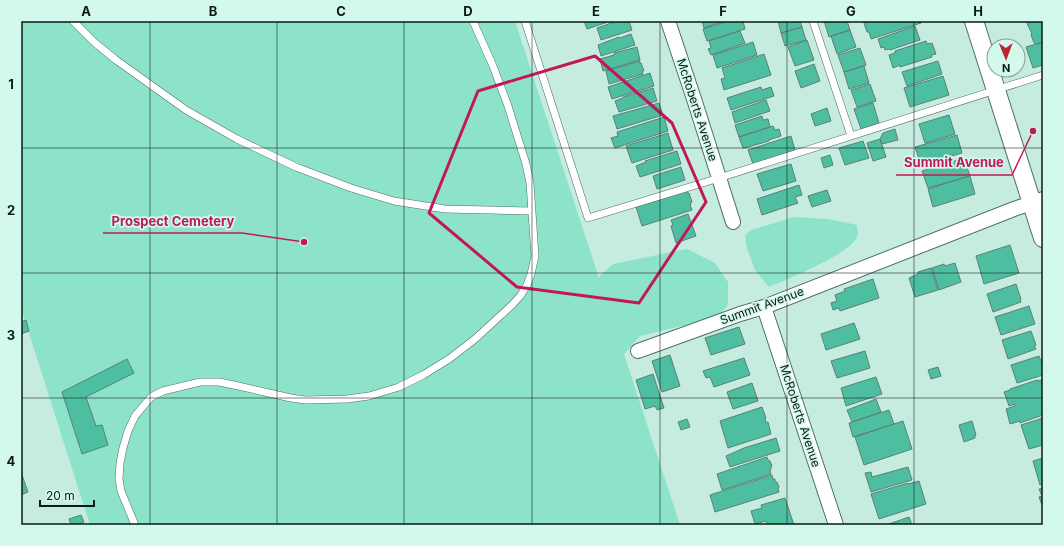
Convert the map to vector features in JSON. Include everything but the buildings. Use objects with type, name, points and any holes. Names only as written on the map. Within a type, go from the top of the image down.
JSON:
[{"type":"street","name":"McRoberts Avenue","points":[[668,21],[733,222]]},
{"type":"street","points":[[974,21],[996,90],[1037,200],[1043,238]]},
{"type":"street","name":"Summit Avenue","points":[[638,351],[740,314],[764,307],[1037,200]]},
{"type":"street","name":"McRoberts Avenue","points":[[764,307],[836,525]]},
{"type":"lane","points":[[73,21],[94,42],[116,60],[186,110],[237,139],[296,167],[351,188],[394,201],[445,209],[531,211]]},
{"type":"lane","points":[[135,525],[121,491],[119,479],[120,463],[128,431],[135,416],[151,397],[163,391],[200,382],[219,382],[305,400],[347,399],[369,396],[399,387],[423,375],[449,359],[475,339],[512,305],[527,285],[535,256],[530,183],[526,164],[508,106],[493,66],[473,21]]},
{"type":"lane","points":[[525,21],[588,218],[1043,75]]},
{"type":"lane","points":[[813,21],[851,136]]},
{"type":"highlighted area","points":[[595,56],[672,123],[706,202],[639,303],[517,287],[429,213],[478,91]]},
{"type":"green space","points":[[21,21],[515,21],[599,278],[613,264],[687,249],[715,263],[728,282],[728,305],[718,317],[640,336],[624,354],[680,525],[90,525],[21,308]]},
{"type":"green space","points":[[794,217],[828,219],[857,225],[858,236],[852,244],[831,258],[769,287],[755,270],[747,248],[745,235],[751,230]]},
{"type":"place","name":"Summit Avenue","points":[[1033,131]]},
{"type":"place","name":"Prospect Cemetery","points":[[304,242]]}]
